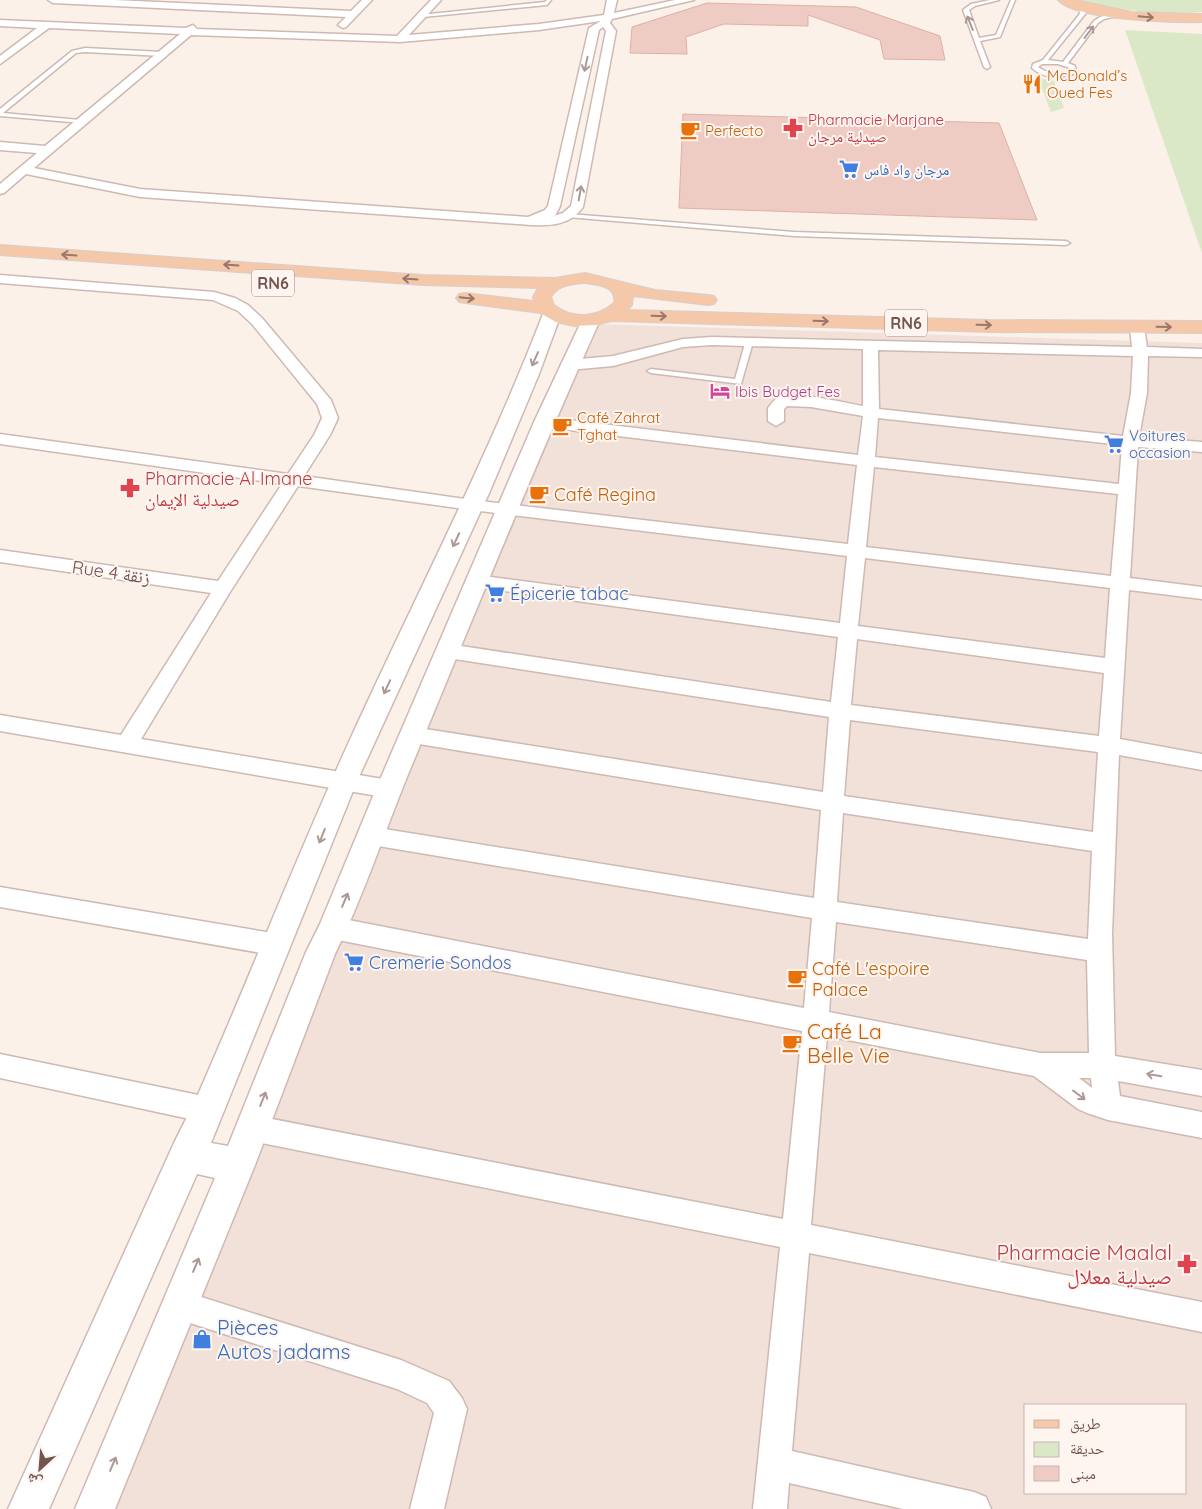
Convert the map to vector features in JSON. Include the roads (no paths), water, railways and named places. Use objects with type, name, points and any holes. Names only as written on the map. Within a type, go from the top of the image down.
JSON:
[{"type":"main road","points":[[1064,0],[1080,6],[1122,14],[1174,19],[1202,25]]},
{"type":"main road","points":[[1174,19],[1202,18]]},
{"type":"main road","name":"RN6","points":[[0,250],[423,280],[556,283],[584,278],[605,281],[619,288],[688,298],[765,304],[1202,312]]},
{"type":"main road","name":"RN6","points":[[0,263],[431,295],[549,311],[570,320],[601,318],[990,326],[1202,327]]},
{"type":"main road","points":[[549,311],[542,303],[544,292],[556,283]]},
{"type":"main road","points":[[601,318],[623,305],[625,300],[619,288]]},
{"type":"street","points":[[53,0],[353,14]]},
{"type":"street","points":[[3,185],[226,0]]},
{"type":"street","points":[[331,38],[367,0]]},
{"type":"street","points":[[400,38],[436,0]]},
{"type":"street","points":[[530,221],[550,213],[554,206],[592,31],[606,20],[612,0]]},
{"type":"street","points":[[0,23],[331,38],[400,38],[606,20],[689,0]]},
{"type":"street","points":[[23,170],[44,172],[109,189],[140,193],[550,222],[569,216],[577,207],[595,105],[611,31],[606,20]]},
{"type":"street","points":[[0,61],[47,25]]},
{"type":"street","points":[[0,146],[47,150]]},
{"type":"street","points":[[0,279],[214,296],[230,301],[243,308],[257,321],[325,403],[330,418],[322,435],[223,588],[126,746]]},
{"type":"street","points":[[28,1509],[186,1155],[208,1110],[344,782],[472,505],[539,351],[549,311]]},
{"type":"street","points":[[95,1509],[238,1165],[327,940],[372,836],[389,789],[476,581],[569,365],[601,318]]},
{"type":"street","points":[[1108,1107],[1102,1066],[1098,951],[1108,745],[1130,442],[1139,393],[1140,352],[1137,327]]},
{"type":"street","points":[[569,365],[613,360],[695,342],[870,344],[1202,353]]},
{"type":"street","points":[[770,1509],[816,1020],[840,711],[871,413],[870,344]]},
{"type":"street","points":[[776,421],[776,408],[783,401],[797,400],[871,413],[1130,442],[1202,447]]},
{"type":"street","points":[[544,422],[1127,490]]},
{"type":"street","points":[[0,438],[472,505],[1202,593]]},
{"type":"street","name":"Rue 4 زنقة","points":[[0,556],[223,588]]},
{"type":"street","points":[[476,581],[1115,667]]},
{"type":"street","points":[[448,651],[840,711],[1108,745],[1202,762]]},
{"type":"street","points":[[0,724],[389,789]]},
{"type":"street","points":[[413,735],[834,803],[1104,843]]},
{"type":"street","points":[[372,836],[825,910],[1098,951]]},
{"type":"street","points":[[0,896],[278,945],[327,940],[816,1020],[1040,1065],[1102,1066],[1202,1083]]},
{"type":"street","points":[[1040,1065],[1087,1100],[1108,1107],[1202,1125]]},
{"type":"street","points":[[0,1066],[208,1110]]},
{"type":"street","points":[[252,1128],[1202,1317]]},
{"type":"street","points":[[186,1155],[238,1165]]},
{"type":"street","points":[[179,1305],[401,1375],[438,1392],[452,1409],[427,1509]]},
{"type":"street","points":[[774,1463],[974,1509]]},
{"type":"lane","points":[[423,15],[547,3],[549,0]]},
{"type":"lane","points":[[987,67],[966,10],[973,5],[996,0]]},
{"type":"lane","points":[[977,40],[998,36],[1013,0]]},
{"type":"lane","points":[[1045,61],[1083,13],[1080,6]]},
{"type":"lane","points":[[1065,63],[1096,22],[1102,18],[1122,14]]},
{"type":"lane","points":[[0,113],[74,52],[85,50],[162,54]]},
{"type":"lane","points":[[1045,61],[1065,63],[1073,67],[1074,72],[1057,75],[1041,72],[1035,68],[1036,64],[1045,61]]},
{"type":"lane","points":[[0,113],[80,122]]},
{"type":"lane","points":[[569,216],[794,234],[1066,242]]},
{"type":"lane","points":[[651,370],[738,382],[749,342]]},
{"type":"place","name":"McDonald’s Oued Fes","points":[[1032,84]]},
{"type":"place","name":"Pharmacie Marjane صيدلية مرجان","points":[[793,128]]},
{"type":"place","name":"Perfecto","points":[[690,130]]},
{"type":"place","name":"مرجان واد فاس","points":[[849,169]]},
{"type":"place","name":"Ibis Budget Fes","points":[[720,391]]},
{"type":"place","name":"Café Zahrat Tghat","points":[[562,426]]},
{"type":"place","name":"Voitures occasion","points":[[1114,444]]},
{"type":"place","name":"Pharmacie Al Imane صيدلية الإيمان","points":[[130,488]]},
{"type":"place","name":"Café Regina","points":[[539,494]]},
{"type":"place","name":"Épicerie tabac","points":[[495,593]]},
{"type":"place","name":"Cremerie Sondos","points":[[354,962]]},
{"type":"place","name":"Café L'espoire Palace","points":[[797,978]]},
{"type":"place","name":"Café La Belle Vie","points":[[792,1043]]},
{"type":"place","name":"Pharmacie Maalal صيدلية معلال","points":[[1187,1264]]},
{"type":"place","name":"Pièces Autos jadams","points":[[202,1339]]}]
